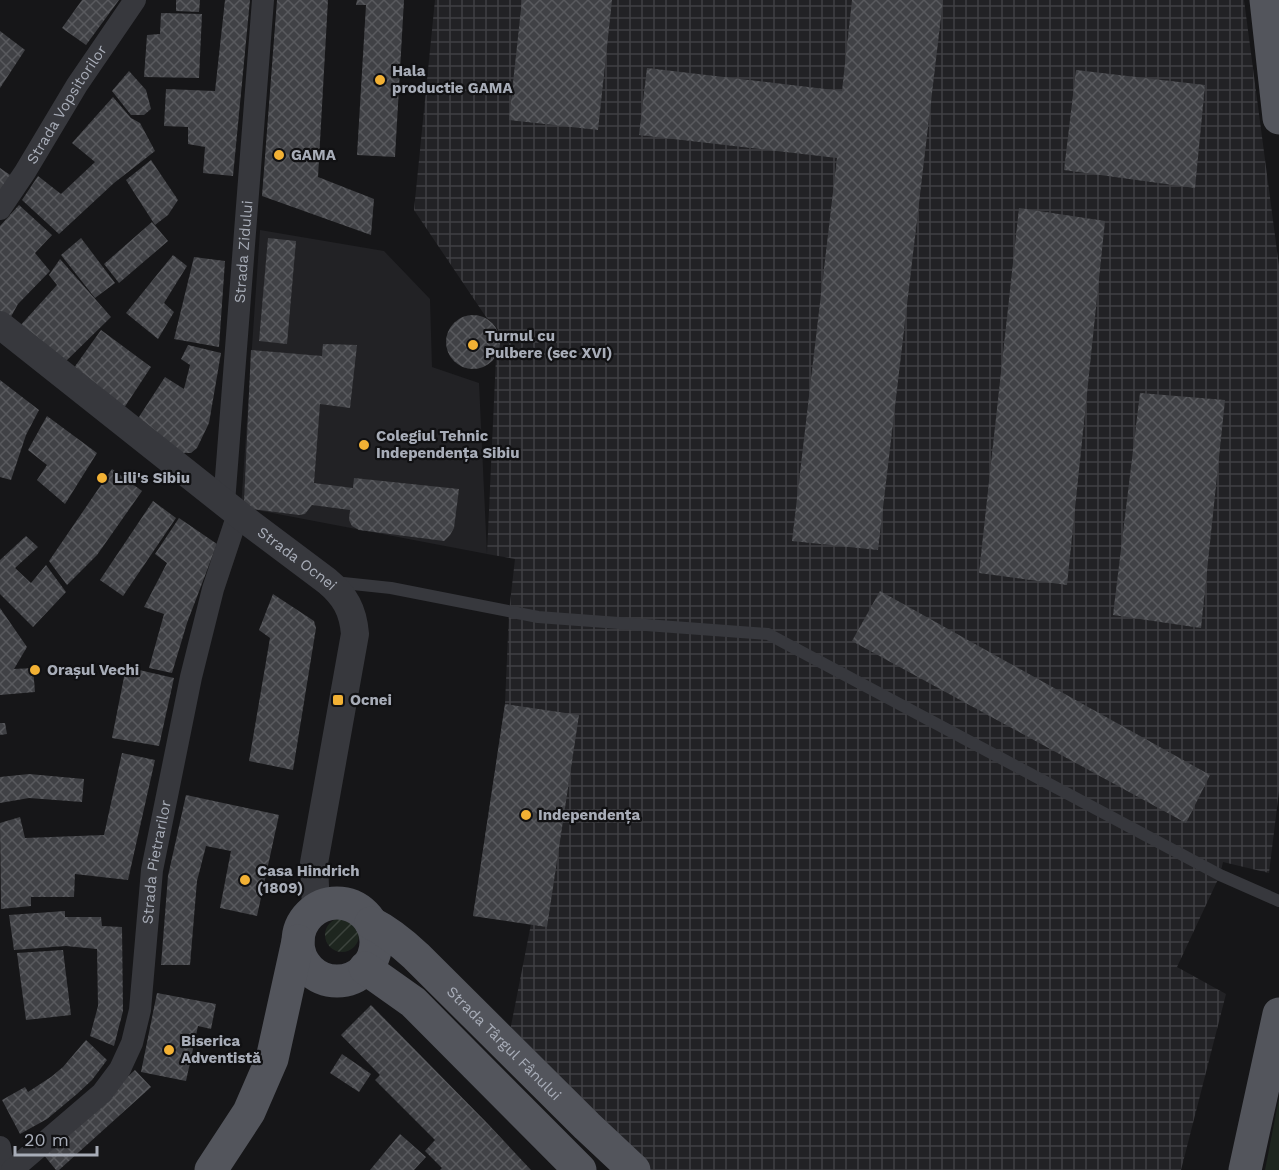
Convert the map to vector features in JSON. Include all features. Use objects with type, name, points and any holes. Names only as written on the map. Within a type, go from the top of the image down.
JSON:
[{"type":"main road","points":[[1266,0],[1279,118]]},
{"type":"main road","points":[[212,1170],[249,1112],[272,1059],[300,928],[307,917],[328,903],[353,906],[371,923],[376,947],[372,958],[357,975],[347,979],[327,980],[317,976],[302,961],[298,951],[298,941]]},
{"type":"main road","name":"Strada Târgul Fânului","points":[[371,923],[399,941],[416,956],[634,1170]]},
{"type":"main road","points":[[365,968],[413,1002],[572,1167]]},
{"type":"main road","points":[[1245,1170],[1279,1014]]},
{"type":"street","name":"Strada Vopsitorilor","points":[[0,209],[77,85],[135,0]]},
{"type":"street","name":"Strada Zidului","points":[[231,508],[263,0]]},
{"type":"street","name":"Strada Ocnei","points":[[0,325],[327,581],[350,608],[354,619],[355,634],[314,863],[316,909]]},
{"type":"street","name":"Strada Pietrarilor","points":[[12,1170],[102,1093],[120,1069],[132,1043],[140,1010],[152,870],[197,649],[231,508]]},
{"type":"street","points":[[572,1167],[587,1126]]},
{"type":"street","points":[[0,1147],[3,1170]]},
{"type":"lane","points":[[327,581],[391,588],[538,617],[768,634],[1220,874],[1279,901]]},
{"type":"shaded area","points":[[435,0],[1244,0],[1279,266],[1279,791],[1269,873],[1223,862],[1220,875],[1177,967],[1226,994],[1181,1170],[649,1170],[509,1036],[531,924],[473,916],[505,704],[509,612],[515,559],[487,554],[496,357],[500,334],[486,317],[414,210]]},
{"type":"shaded area","name":"Colegiul Tehnic Independența Sibiu","points":[[260,230],[384,251],[430,299],[432,367],[479,383],[487,554],[241,507]]},
{"type":"shaded area","points":[[342,918],[354,923],[359,935],[354,947],[342,952],[330,947],[325,935],[330,923]]},
{"type":"shaded area","points":[[1279,1098],[1279,1170],[1265,1170]]},
{"type":"building","points":[[82,0],[119,0],[86,45],[62,28]]},
{"type":"building","points":[[176,0],[200,0],[199,12],[176,11]]},
{"type":"building","points":[[225,0],[250,0],[233,176],[203,173],[205,147],[188,144],[188,127],[164,126],[166,89],[215,91]]},
{"type":"building","points":[[277,0],[328,0],[318,177],[374,199],[371,235],[262,196]]},
{"type":"building","name":"Hala productie GAMA","points":[[357,0],[404,0],[395,157],[357,155],[366,5],[356,5]]},
{"type":"building","points":[[522,0],[612,0],[598,130],[509,120]]},
{"type":"building","points":[[852,0],[943,0],[878,550],[792,541],[837,158],[639,135],[647,68],[842,91]]},
{"type":"building","points":[[161,13],[202,14],[199,78],[144,77],[147,35],[160,34]]},
{"type":"building","points":[[0,31],[25,50],[0,88]]},
{"type":"building","points":[[1076,70],[1205,85],[1195,188],[1064,170]]},
{"type":"building","points":[[129,71],[146,90],[151,109],[144,115],[131,115],[112,91]]},
{"type":"building","points":[[113,97],[131,118],[140,123],[155,151],[114,183],[59,234],[22,200],[38,176],[61,194],[95,162],[72,143]]},
{"type":"building","points":[[151,160],[178,200],[168,215],[155,225],[126,180]]},
{"type":"building","points":[[0,168],[13,177],[0,195]]},
{"type":"building","points":[[19,205],[52,235],[35,253],[50,271],[18,304],[8,322],[0,315],[0,226]]},
{"type":"building","points":[[1019,208],[1105,221],[1067,585],[979,573]]},
{"type":"building","points":[[152,222],[168,241],[119,283],[104,264]]},
{"type":"building","points":[[81,238],[115,283],[95,298],[61,255]]},
{"type":"building","points":[[268,238],[296,241],[287,344],[259,341]]},
{"type":"building","points":[[173,255],[187,266],[164,303],[174,312],[158,339],[126,313]]},
{"type":"building","points":[[194,257],[225,261],[219,347],[174,339]]},
{"type":"building","points":[[60,259],[111,317],[62,365],[18,328],[57,285],[49,275]]},
{"type":"building","name":"Turnul cu Pulbere (sec XVI)","points":[[468,315],[478,315],[488,319],[496,327],[500,342],[496,357],[488,365],[478,369],[468,369],[458,365],[450,357],[446,347],[446,337],[450,327],[458,319]]},
{"type":"building","points":[[101,330],[151,367],[122,411],[71,372]]},
{"type":"building","points":[[323,344],[357,345],[350,408],[320,404],[314,483],[353,488],[354,478],[459,489],[454,528],[444,541],[359,530],[352,526],[349,520],[350,510],[312,505],[305,514],[299,515],[252,509],[244,502],[251,350],[322,356]]},
{"type":"building","points":[[188,345],[221,353],[209,423],[197,448],[191,453],[179,453],[135,423],[165,377],[184,389],[190,365],[181,359]]},
{"type":"building","points":[[0,380],[39,410],[26,435],[11,480],[0,477]]},
{"type":"building","points":[[1140,393],[1225,400],[1201,628],[1113,615]]},
{"type":"building","points":[[47,416],[97,453],[65,504],[37,480],[47,465],[28,450]]},
{"type":"building","points":[[112,469],[142,491],[97,555],[67,585],[49,561]]},
{"type":"building","points":[[153,501],[176,518],[123,596],[100,580]]},
{"type":"building","points":[[179,518],[217,544],[187,623],[172,673],[149,668],[164,614],[144,607],[167,563],[155,554]]},
{"type":"building","points":[[26,536],[38,547],[15,568],[31,583],[46,565],[66,592],[33,627],[0,594],[0,560]]},
{"type":"building","points":[[880,591],[1210,775],[1186,823],[852,641]]},
{"type":"building","points":[[273,594],[314,621],[316,628],[293,770],[249,761],[270,638],[259,630]]},
{"type":"building","points":[[0,608],[27,647],[14,669],[33,668],[35,692],[0,695]]},
{"type":"building","points":[[126,667],[174,678],[159,746],[112,738]]},
{"type":"building","name":"Independența","points":[[505,704],[579,715],[547,927],[473,916]]},
{"type":"building","points":[[0,723],[5,723],[7,734],[0,735]]},
{"type":"building","points":[[122,753],[155,760],[128,880],[75,874],[74,897],[31,897],[31,906],[1,909],[0,823],[20,817],[25,838],[104,835]]},
{"type":"building","points":[[29,774],[84,779],[82,802],[29,798],[0,803],[0,777]]},
{"type":"building","name":"Casa Hindrich (1809)","points":[[186,795],[279,815],[257,916],[220,908],[231,851],[206,846],[197,881],[190,965],[161,965],[168,876]]},
{"type":"building","points":[[65,911],[65,917],[101,917],[102,926],[122,927],[123,1011],[114,1046],[90,1036],[98,1006],[97,949],[66,946],[14,950],[9,915]]},
{"type":"building","points":[[63,950],[71,1015],[26,1020],[17,953]]},
{"type":"building","name":"Biserica Adventistă","points":[[157,993],[216,1004],[211,1029],[198,1026],[186,1081],[141,1072]]},
{"type":"building","points":[[371,1005],[531,1170],[440,1170],[442,1168],[425,1151],[435,1140],[375,1080],[380,1075],[341,1035]]},
{"type":"building","points":[[86,1040],[107,1060],[92,1080],[77,1094],[47,1119],[20,1134],[2,1100],[25,1087],[28,1092],[51,1077],[63,1067]]},
{"type":"building","points":[[342,1054],[371,1074],[359,1092],[330,1073]]},
{"type":"building","points":[[135,1070],[151,1087],[59,1170],[56,1170],[43,1154]]},
{"type":"building","points":[[400,1134],[426,1157],[414,1170],[370,1170]]},
{"type":"place","name":"Hala productie GAMA","points":[[380,80]]},
{"type":"place","name":"GAMA","points":[[279,155]]},
{"type":"place","name":"Turnul cu Pulbere (sec XVI)","points":[[473,345]]},
{"type":"place","name":"Colegiul Tehnic Independența Sibiu","points":[[364,445]]},
{"type":"place","name":"Lili's Sibiu","points":[[102,478]]},
{"type":"place","name":"Orașul Vechi","points":[[35,670]]},
{"type":"place","name":"Ocnei","points":[[338,700]]},
{"type":"place","name":"Independența","points":[[526,815]]},
{"type":"place","name":"Casa Hindrich (1809)","points":[[245,880]]},
{"type":"place","name":"Biserica Adventistă","points":[[169,1050]]}]
